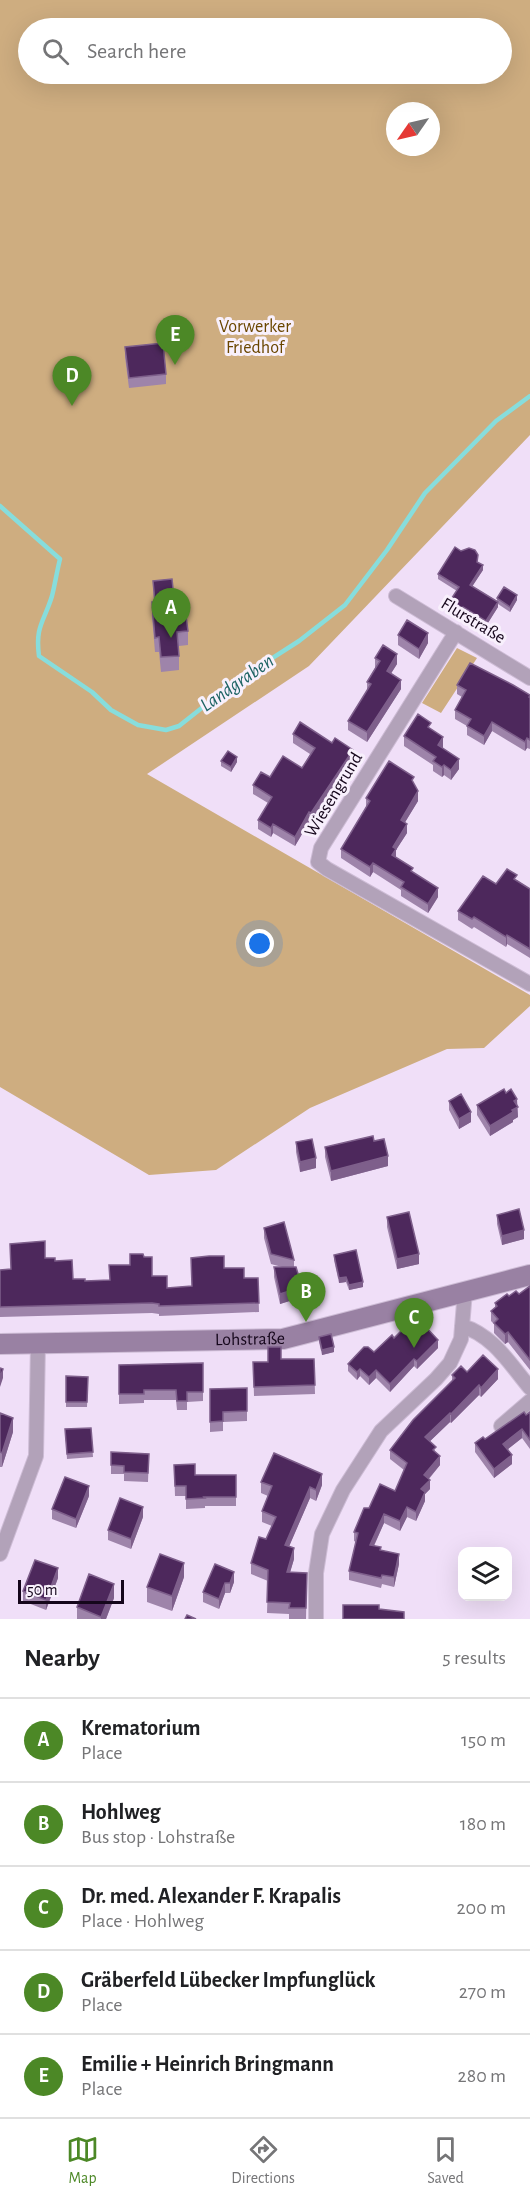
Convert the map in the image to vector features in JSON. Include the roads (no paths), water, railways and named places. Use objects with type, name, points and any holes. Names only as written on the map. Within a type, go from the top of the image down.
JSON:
[{"type":"main road","name":"Lohstraße","points":[[0,1344],[283,1339],[530,1275]]},
{"type":"street","name":"Flurstraße","points":[[396,596],[530,678]]},
{"type":"street","name":"Wiesengrund","points":[[456,632],[321,848],[318,861],[327,869],[530,984]]},
{"type":"street","points":[[316,1619],[316,1573],[322,1534],[343,1490],[381,1431],[450,1363],[460,1339],[465,1291]]},
{"type":"street","points":[[462,1326],[477,1330],[488,1338],[530,1388]]},
{"type":"street","points":[[0,1554],[36,1456],[38,1343]]},
{"type":"street","points":[[501,1426],[530,1401]]},
{"type":"waterway","name":"Landgraben","points":[[0,506],[60,559],[52,596],[39,631],[39,656],[92,692],[111,710],[138,725],[166,730],[179,726],[232,684],[299,641],[345,605],[387,550],[425,493],[496,421],[530,396]]},
{"type":"place","name":"Emilie + Heinrich Bringmann","points":[[175,365]]},
{"type":"place","name":"Gräberfeld Lübecker Impfunglück","points":[[72,406]]},
{"type":"place","name":"Krematorium","points":[[171,638]]},
{"type":"place","name":"Hohlweg","points":[[306,1322]]},
{"type":"place","name":"Dr. med. Alexander F. Krapalis","points":[[414,1348]]},
{"type":"park label","name":"Vorwerker Friedhof","points":[[255,337]]}]
